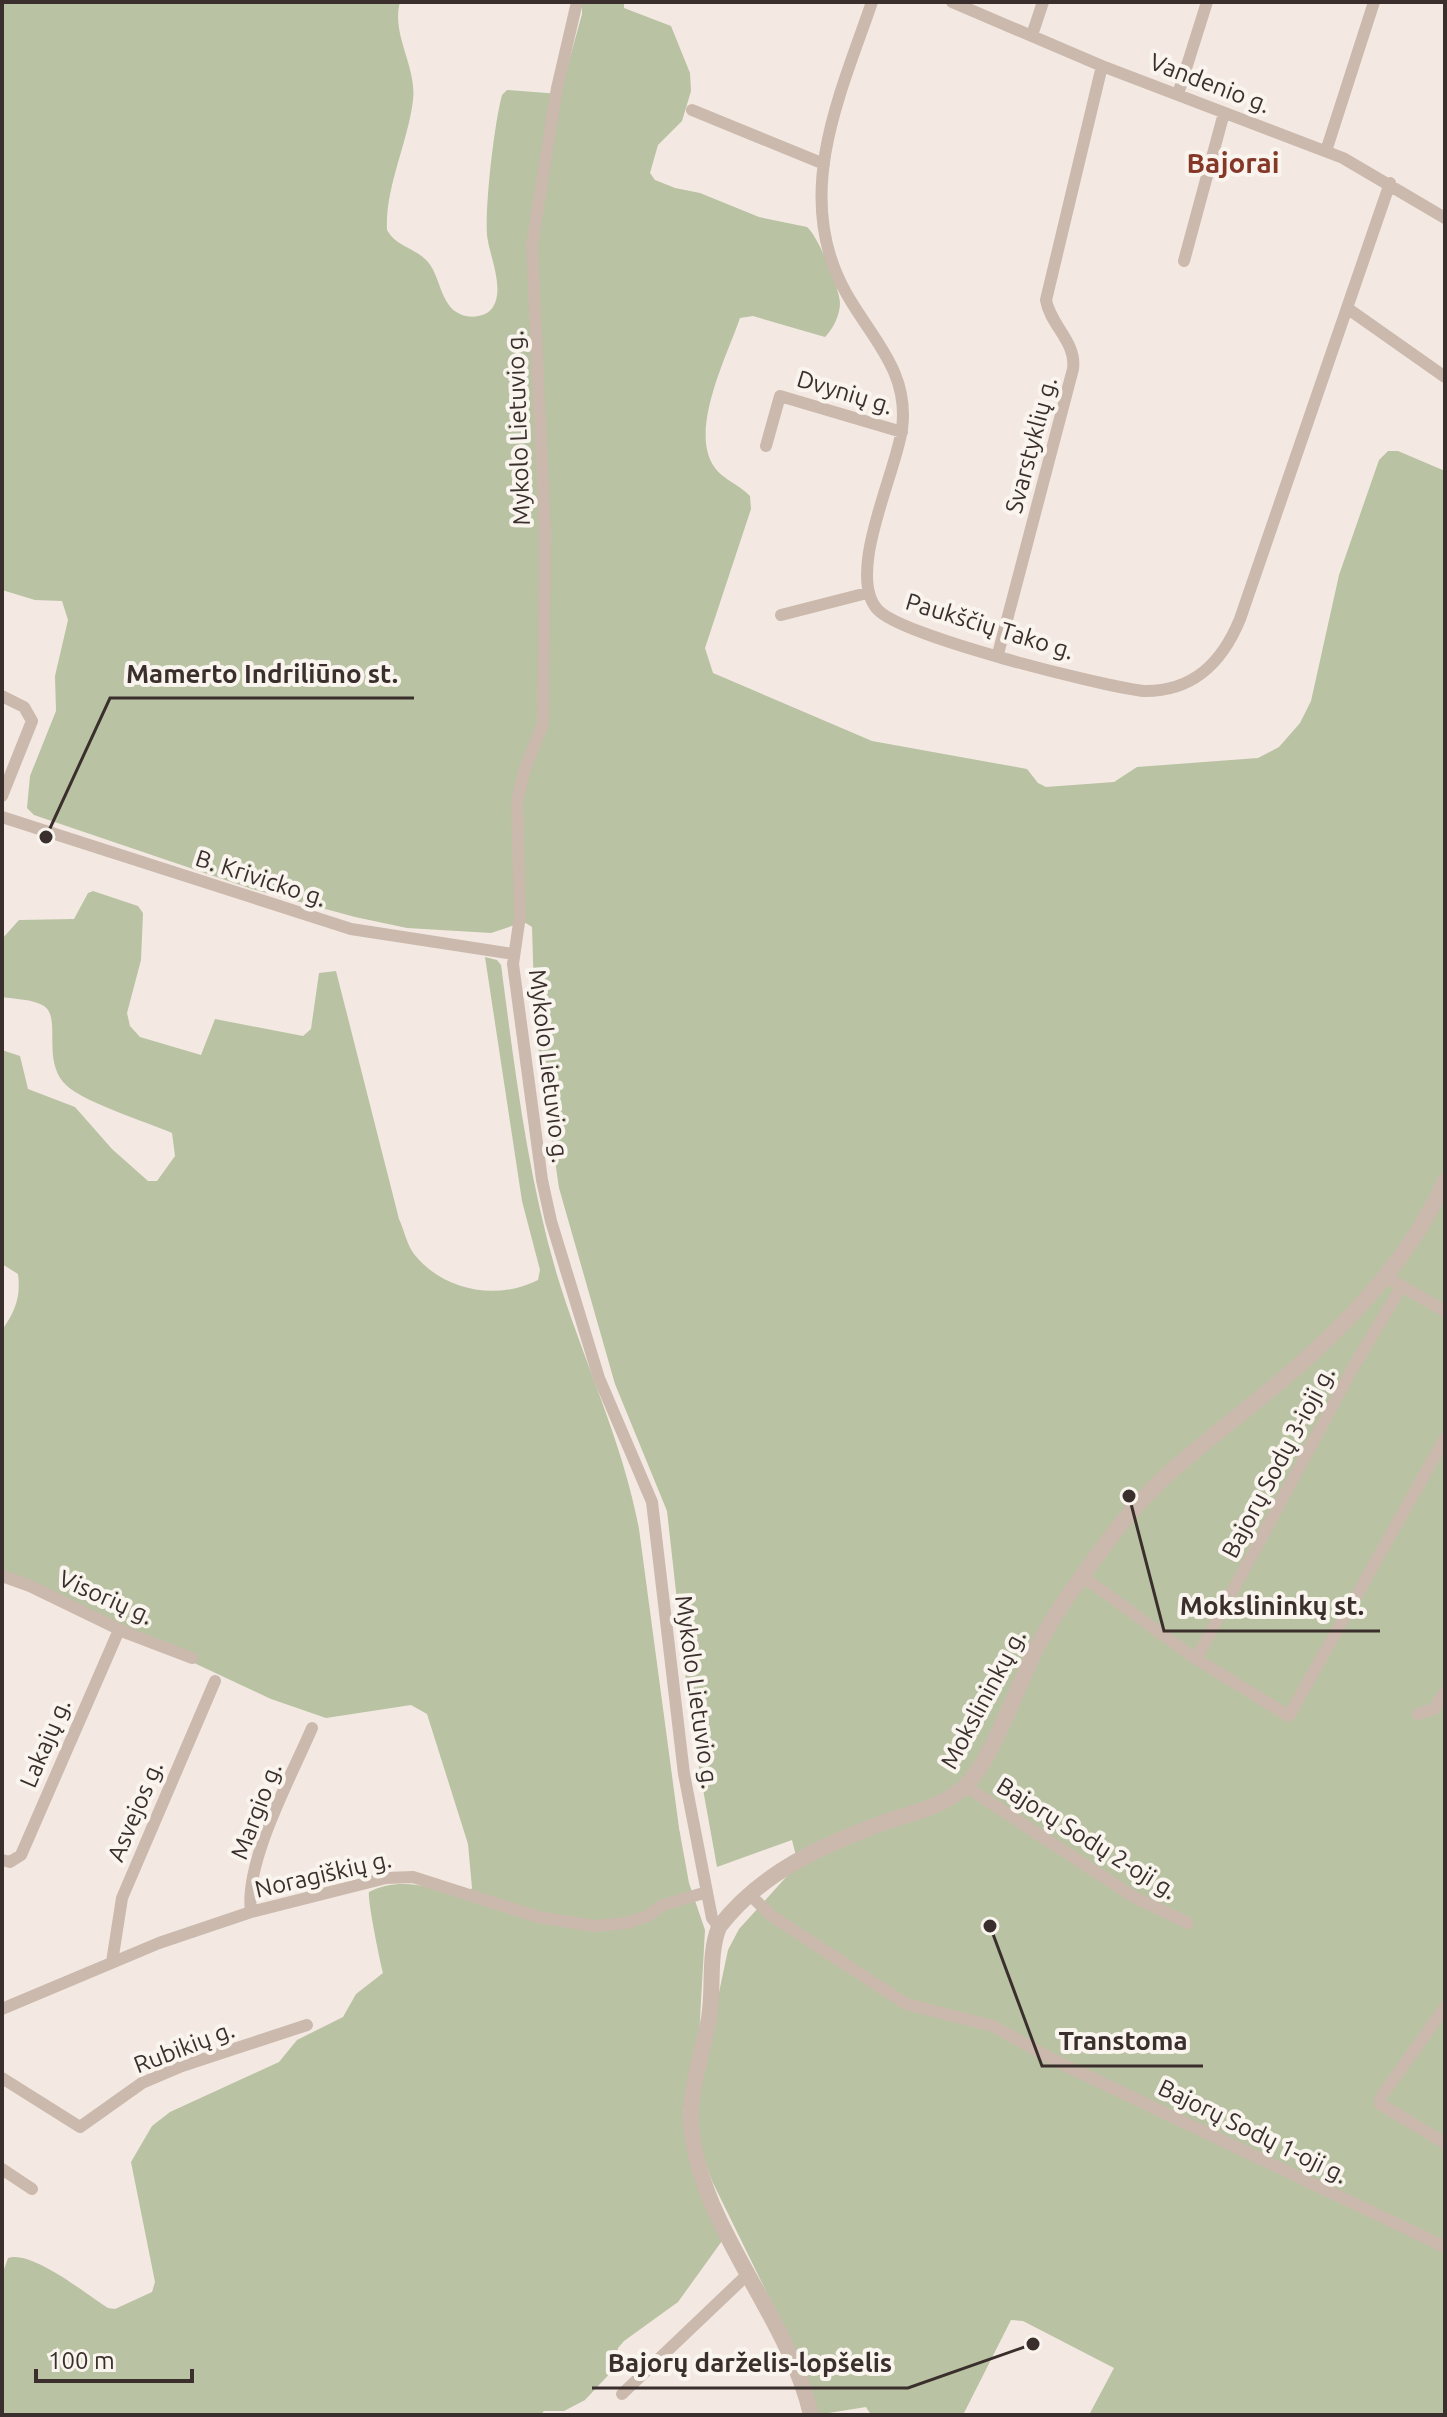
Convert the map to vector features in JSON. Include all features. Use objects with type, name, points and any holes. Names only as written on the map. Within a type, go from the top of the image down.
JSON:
[{"type":"street","name":"Mykolo Lietuvio g.","points":[[577,2],[558,80],[532,245],[545,532],[543,723],[517,802],[520,916],[513,954],[534,1133],[551,1221],[599,1378],[652,1502],[684,1774],[712,1918],[719,1927]]},
{"type":"street","points":[[781,615],[867,593],[868,558],[902,432],[903,388],[836,274],[821,219],[824,164],[836,104],[872,2]]},
{"type":"street","name":"Vandenio g.","points":[[952,2],[1102,66],[1326,151],[1390,183],[1445,218]]},
{"type":"street","points":[[1032,35],[1043,2]]},
{"type":"street","points":[[1178,94],[1207,2]]},
{"type":"street","points":[[1326,151],[1374,2]]},
{"type":"street","name":"Svarstyklių g.","points":[[998,654],[1073,369],[1074,354],[1048,312],[1046,300],[1102,66]]},
{"type":"street","points":[[692,110],[824,164]]},
{"type":"street","points":[[1184,261],[1224,113]]},
{"type":"street","name":"Paukščių Tako g.","points":[[867,593],[878,610],[898,624],[998,654],[1143,691],[1158,691],[1186,684],[1213,666],[1240,619],[1390,183]]},
{"type":"street","points":[[1347,308],[1445,377]]},
{"type":"street","name":"Dvynių g.","points":[[766,446],[780,396],[902,432]]},
{"type":"street","points":[[2,696],[24,707],[32,721],[31,730],[2,796]]},
{"type":"street","name":"B. Krivicko g.","points":[[2,817],[327,923],[375,934],[445,941],[513,954]]},
{"type":"street","name":"Mokslininkų g.","points":[[719,1927],[751,1896],[804,1854],[938,1804],[965,1786],[982,1762],[1039,1644],[1082,1576],[1154,1484],[1282,1380],[1386,1277],[1420,1230],[1445,1181]]},
{"type":"street","points":[[1386,1277],[1445,1311]]},
{"type":"street","name":"Bajorų Sodų 3-ioji g.","points":[[1196,1659],[1355,1364],[1402,1286]]},
{"type":"street","points":[[1082,1576],[1196,1659],[1289,1716],[1445,1438]]},
{"type":"street","name":"Visorių g.","points":[[2,1576],[30,1586],[119,1630],[192,1658]]},
{"type":"street","name":"Lakajų g.","points":[[2,1860],[10,1862],[21,1855],[119,1630]]},
{"type":"street","name":"Asvejos g.","points":[[112,1962],[122,1898],[215,1681]]},
{"type":"street","points":[[1418,1714],[1434,1709],[1445,1692]]},
{"type":"street","name":"Margio g.","points":[[251,1912],[251,1894],[265,1835],[312,1728]]},
{"type":"street","name":"Bajorų Sodų 2-oji g.","points":[[965,1786],[1134,1897],[1188,1923]]},
{"type":"street","name":"Noragiškių g.","points":[[2,2009],[112,1962],[251,1912],[386,1878],[413,1877],[538,1917],[595,1926],[627,1923],[648,1916],[663,1905],[707,1892]]},
{"type":"street","name":"Bajorų Sodų 1-oji g.","points":[[751,1896],[772,1916],[906,2004],[1008,2032],[1054,2060],[1445,2247]]},
{"type":"street","points":[[719,1927],[691,2119],[705,2181],[792,2358],[811,2415]]},
{"type":"street","points":[[1445,2007],[1440,2025],[1381,2097],[1380,2104],[1445,2143]]},
{"type":"street","name":"Rubikių g.","points":[[2,2078],[80,2127],[142,2083],[182,2066],[307,2025]]},
{"type":"street","points":[[2,2169],[32,2189]]},
{"type":"street","points":[[622,2394],[749,2273]]},
{"type":"green space","points":[[2,2],[400,2],[399,26],[411,75],[413,100],[393,181],[387,230],[395,240],[430,265],[453,310],[473,317],[490,310],[496,299],[487,222],[493,145],[502,95],[507,90],[560,94],[582,14],[582,2],[624,2],[624,8],[671,26],[690,73],[691,91],[682,121],[658,145],[650,173],[655,180],[700,193],[759,217],[807,227],[828,263],[840,303],[836,322],[825,337],[753,316],[740,318],[708,412],[707,450],[720,474],[750,496],[751,509],[705,648],[713,673],[872,741],[1027,769],[1038,783],[1046,787],[1114,782],[1137,767],[1258,758],[1279,747],[1300,723],[1311,701],[1339,575],[1379,460],[1388,451],[1398,451],[1445,471],[1445,2415],[1089,2415],[1114,2368],[1023,2321],[1011,2320],[963,2415],[871,2415],[866,2407],[816,2415],[790,2340],[712,2181],[703,2156],[695,2106],[728,1950],[739,1929],[798,1864],[792,1840],[717,1867],[690,1717],[667,1511],[615,1384],[559,1188],[535,1025],[532,927],[524,922],[491,933],[407,928],[355,917],[252,889],[34,815],[27,808],[30,776],[56,711],[55,676],[68,620],[62,601],[35,600],[2,590]]},
{"type":"green space","points":[[93,891],[138,906],[143,913],[141,960],[127,1013],[130,1026],[140,1037],[201,1055],[215,1019],[303,1036],[311,1029],[319,973],[336,971],[399,1219],[409,1246],[426,1267],[440,1277],[472,1289],[488,1291],[505,1290],[538,1280],[540,1270],[522,1201],[485,957],[497,960],[501,965],[523,1121],[547,1237],[567,1307],[623,1465],[639,1529],[679,1828],[689,1883],[705,1930],[699,2037],[683,2111],[686,2140],[722,2241],[678,2302],[624,2341],[618,2348],[615,2368],[585,2400],[564,2411],[544,2411],[540,2415],[2,2415],[2,2275],[8,2258],[31,2260],[108,2308],[115,2309],[152,2292],[155,2282],[131,2162],[152,2126],[170,2112],[279,2062],[297,2040],[343,2017],[356,1994],[383,1973],[369,1892],[404,1884],[428,1887],[464,1898],[472,1888],[468,1844],[427,1714],[411,1705],[326,1718],[271,1699],[2,1573],[2,1330],[16,1304],[19,1282],[18,1274],[2,1264],[2,1050],[20,1056],[28,1089],[75,1107],[112,1149],[148,1181],[157,1181],[175,1156],[172,1133],[100,1105],[66,1085],[55,1064],[52,1020],[44,1006],[2,997],[2,939],[19,920],[74,919],[88,893]]},
{"type":"place","name":"Mamerto Indriliūno st.","points":[[46,837]]},
{"type":"place","name":"Mokslininkų st.","points":[[1129,1496]]},
{"type":"place","name":"Transtoma","points":[[990,1926]]},
{"type":"place","name":"Bajorų darželis-lopšelis","points":[[1033,2344]]},
{"type":"district","name":"Bajorai","points":[[1233,162]]}]
